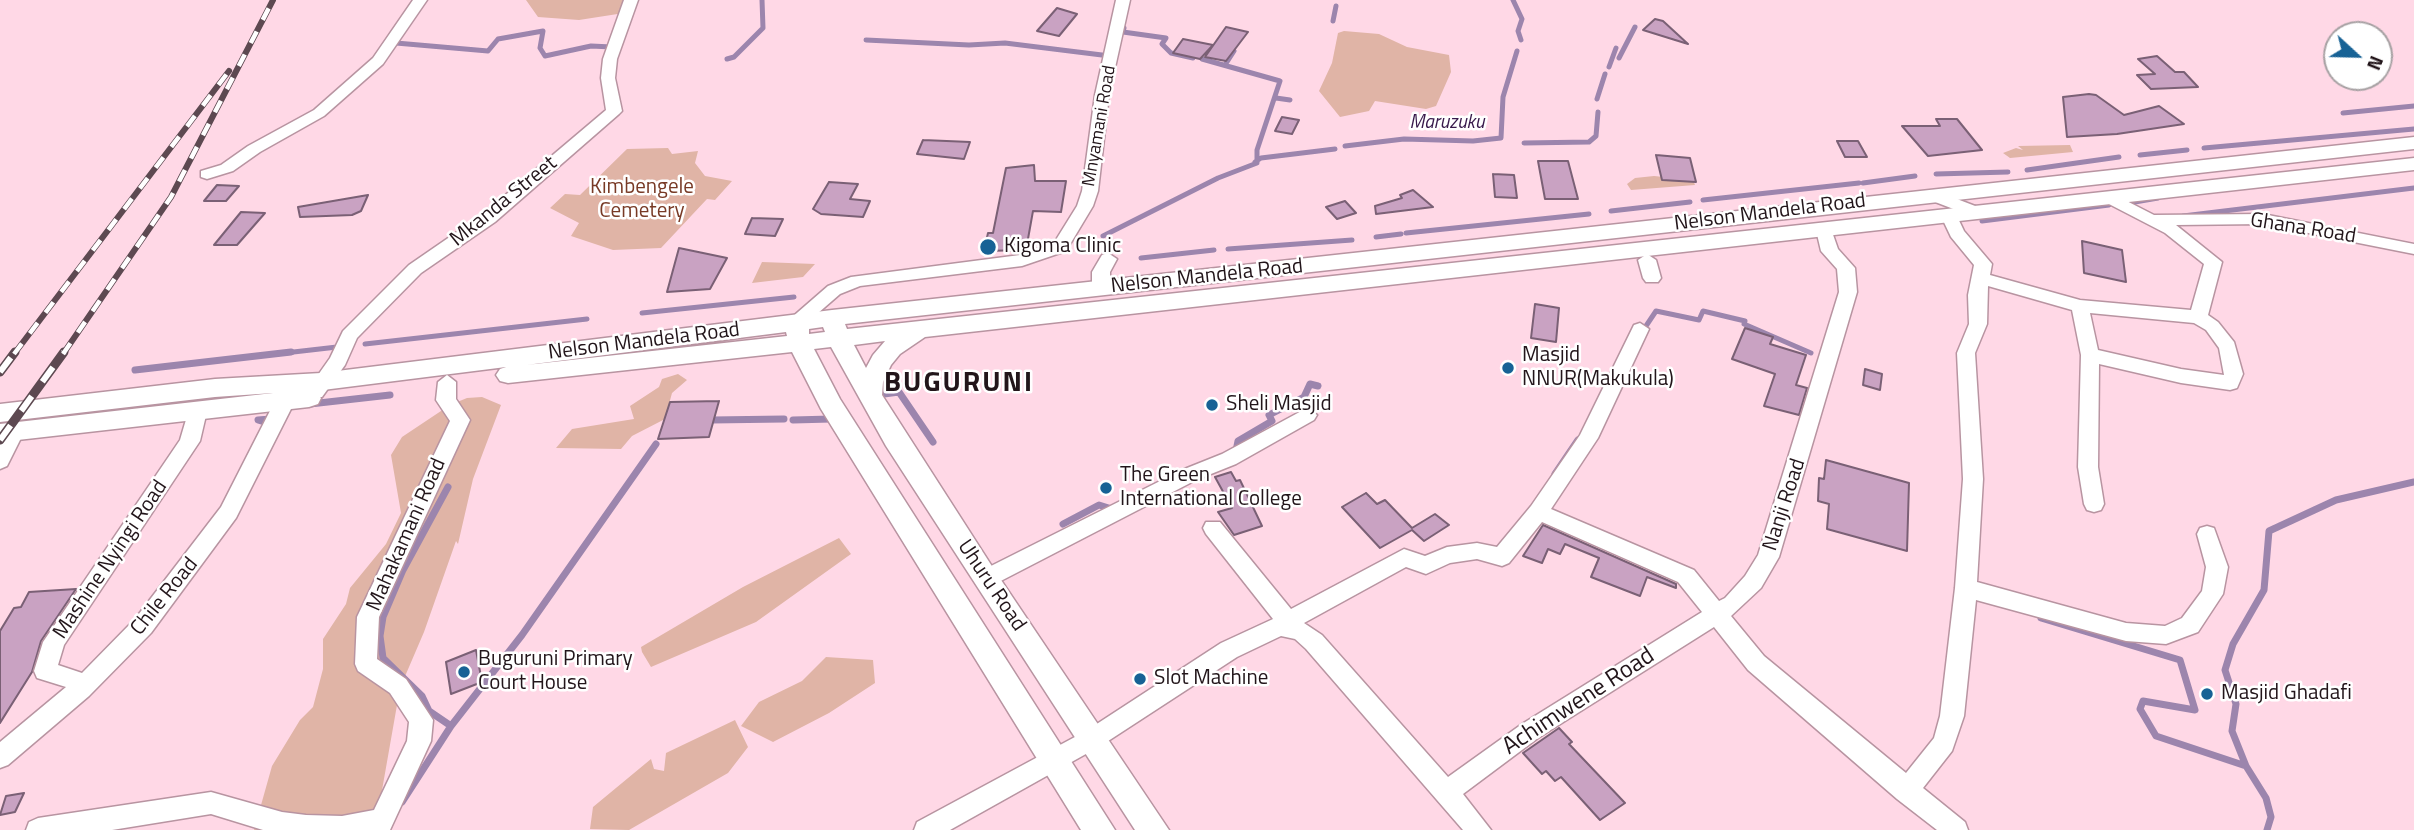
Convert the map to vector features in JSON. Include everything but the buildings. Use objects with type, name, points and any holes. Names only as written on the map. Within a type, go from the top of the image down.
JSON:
[{"type":"main road","name":"Nelson Mandela Road","points":[[830,319],[2414,143]]},
{"type":"main road","name":"Nelson Mandela Road","points":[[830,319],[923,327],[2414,164]]},
{"type":"main road","points":[[797,333],[830,319]]},
{"type":"main road","name":"Uhuru Road","points":[[830,319],[870,396],[985,579],[1094,738],[1153,830]]},
{"type":"main road","points":[[870,396],[871,382],[881,361],[892,348],[923,327]]},
{"type":"main road","name":"Nelson Mandela Road","points":[[5,426],[197,411],[285,401],[317,390],[797,333]]},
{"type":"main road","name":"Nelson Mandela Road","points":[[5,426],[215,388],[317,390],[447,382],[797,333]]},
{"type":"main road","name":"Uhuru Road","points":[[797,333],[830,403],[1099,830]]},
{"type":"street","points":[[207,174],[227,168],[254,149],[319,113],[377,61],[420,0]]},
{"type":"street","name":"Mkanda Street","points":[[317,390],[338,360],[349,335],[415,269],[489,218],[614,111],[608,78],[610,59],[631,0]]},
{"type":"street","name":"Mnyamani Road","points":[[830,319],[834,290],[867,279],[1002,263],[1042,255],[1060,247],[1090,191],[1101,101],[1123,0]]},
{"type":"street","points":[[1936,196],[1977,213]]},
{"type":"street","points":[[2113,199],[2159,216],[2171,229],[2213,262],[2199,317]]},
{"type":"street","points":[[1906,791],[1944,743],[1952,716],[1966,587],[1973,479],[1966,353],[1978,324],[1977,295],[1983,264],[1957,233],[1950,216]]},
{"type":"street","name":"Ghana Road","points":[[2159,216],[2263,219],[2414,249]]},
{"type":"street","name":"Nanji Road","points":[[1715,615],[1733,604],[1753,582],[1768,557],[1807,436],[1832,337],[1848,292],[1846,268],[1830,251],[1824,230]]},
{"type":"street","points":[[1101,288],[1101,272],[1106,269],[1108,259]]},
{"type":"street","points":[[1647,260],[1652,278]]},
{"type":"street","points":[[1981,278],[2080,306],[2199,317],[2212,326],[2228,347],[2234,374],[2230,383],[2192,379],[2090,355]]},
{"type":"street","points":[[2080,306],[2090,355],[2088,467],[2094,504]]},
{"type":"street","points":[[797,333],[830,319]]},
{"type":"street","points":[[926,830],[1094,738],[1220,656],[1285,624],[1333,595],[1365,582],[1404,558],[1426,565],[1447,555],[1477,551],[1502,557],[1538,512],[1588,438],[1640,328]]},
{"type":"street","name":"Mahakamani Road","points":[[379,825],[419,741],[421,720],[398,686],[366,664],[368,617],[460,420],[446,400],[447,382]]},
{"type":"street","name":"Chile Road","points":[[0,757],[81,689],[143,626],[195,561],[229,512],[285,401]]},
{"type":"street","name":"Mashine Nyingi Road","points":[[81,689],[77,681],[45,671],[54,642],[169,475],[190,441],[197,411]]},
{"type":"street","points":[[985,579],[1189,475],[1229,459],[1307,415]]},
{"type":"street","points":[[0,461],[5,426]]},
{"type":"street","points":[[1538,512],[1680,572],[1691,580],[1715,615],[1756,663],[1906,791],[1956,830]]},
{"type":"street","points":[[1213,528],[1285,624],[1302,632],[1314,642],[1479,830]]},
{"type":"street","points":[[1966,587],[2126,632],[2166,635],[2190,625],[2212,594],[2217,567],[2207,534]]},
{"type":"street","name":"Achimwene Road","points":[[1446,793],[1530,731],[1715,615]]},
{"type":"street","points":[[38,830],[211,803],[282,824],[342,828],[379,825]]},
{"type":"green space","points":[[526,0],[627,0],[624,13],[579,20],[538,17]]},
{"type":"green space","points":[[1344,31],[1379,34],[1407,47],[1449,55],[1451,72],[1436,106],[1426,109],[1375,101],[1369,111],[1340,117],[1319,91],[1332,63],[1338,33]]},
{"type":"green space","points":[[2070,145],[2073,152],[2010,158],[2003,153],[2016,148],[2023,150],[2018,146]]},
{"type":"green space","name":"Kimbengele Cemetery","points":[[668,148],[672,154],[698,151],[695,163],[705,176],[732,181],[715,200],[707,199],[661,248],[613,250],[571,236],[579,223],[550,208],[565,194],[580,195],[627,149]]},
{"type":"green space","points":[[1654,176],[1693,180],[1695,185],[1631,190],[1627,184],[1635,178]]},
{"type":"green space","points":[[762,262],[815,264],[803,277],[752,283]]},
{"type":"green space","points":[[678,374],[687,380],[672,393],[665,419],[632,436],[621,449],[556,448],[572,429],[634,419],[630,406],[659,387],[662,379]]},
{"type":"green space","points":[[482,397],[501,405],[473,479],[458,544],[456,541],[424,632],[400,688],[375,830],[254,830],[272,766],[300,720],[313,707],[323,669],[323,639],[346,604],[350,588],[386,544],[401,513],[391,455],[402,437],[450,405],[467,398]]},
{"type":"green space","points":[[839,538],[851,554],[756,622],[651,667],[641,647],[743,587]]},
{"type":"green space","points":[[826,657],[873,660],[875,683],[829,713],[773,742],[741,726],[759,702],[802,681]]},
{"type":"green space","points":[[735,720],[748,747],[728,773],[629,830],[590,829],[593,807],[651,759],[654,769],[664,771],[666,753]]},
{"type":"waterway","points":[[727,59],[734,57],[763,28],[762,0]]},
{"type":"waterway","points":[[1513,0],[1522,19],[1518,31],[1521,40]]},
{"type":"waterway","points":[[1333,21],[1336,6]]},
{"type":"waterway","points":[[1619,58],[1635,27]]},
{"type":"waterway","points":[[1124,28],[1123,32],[1166,38],[1162,44],[1171,53],[1193,58]]},
{"type":"waterway","points":[[396,43],[488,51],[498,39],[543,31],[540,48],[545,56],[591,46],[612,47]]},
{"type":"waterway","points":[[866,40],[969,45],[1005,43],[1110,56]]},
{"type":"waterway","points":[[1609,67],[1616,48]]},
{"type":"waterway","points":[[1225,65],[1234,51]]},
{"type":"waterway","name":"Maruzuku","points":[[1345,146],[1404,139],[1473,141],[1501,138],[1503,97],[1517,51]]},
{"type":"waterway","points":[[1202,59],[1280,81],[1257,150],[1257,161]]},
{"type":"waterway","points":[[1597,99],[1605,74]]},
{"type":"waterway","points":[[1276,98],[1290,100]]},
{"type":"waterway","points":[[2343,113],[2414,106]]},
{"type":"waterway","points":[[1524,143],[1589,142],[1596,136],[1598,112]]},
{"type":"waterway","points":[[2204,148],[2414,129]]},
{"type":"waterway","points":[[1257,161],[1335,149]]},
{"type":"waterway","points":[[2140,155],[2187,150]]},
{"type":"waterway","points":[[2027,170],[2119,157]]},
{"type":"waterway","points":[[1103,236],[1257,161]]},
{"type":"waterway","points":[[1936,174],[2008,172]]},
{"type":"waterway","points":[[1863,183],[1915,176]]},
{"type":"waterway","points":[[1703,200],[1859,183]]},
{"type":"waterway","points":[[2183,216],[2414,188]]},
{"type":"waterway","points":[[2129,203],[2158,198]]},
{"type":"waterway","points":[[1611,211],[1690,202]]},
{"type":"waterway","points":[[1982,221],[2109,205]]},
{"type":"waterway","points":[[1406,233],[1589,214]]},
{"type":"waterway","points":[[1376,237],[1401,234]]},
{"type":"waterway","points":[[1228,249],[1352,240]]},
{"type":"waterway","points":[[1141,258],[1214,250]]},
{"type":"waterway","points":[[642,313],[794,297]]},
{"type":"waterway","points":[[1642,332],[1656,311],[1699,320],[1703,311],[1745,321],[1744,324],[1811,353]]},
{"type":"waterway","points":[[365,344],[587,319]]},
{"type":"waterway","points":[[276,354],[337,347]]},
{"type":"waterway","points":[[135,370],[291,352]]},
{"type":"waterway","points":[[1236,451],[1238,441],[1272,421],[1269,415],[1304,397],[1310,384],[1318,386]]},
{"type":"waterway","points":[[884,394],[899,392],[933,442]]},
{"type":"waterway","points":[[310,404],[390,395]]},
{"type":"waterway","points":[[271,419],[258,420],[271,424]]},
{"type":"waterway","points":[[712,420],[784,419]]},
{"type":"waterway","points":[[793,420],[831,419]]},
{"type":"waterway","points":[[1555,474],[1578,440]]},
{"type":"waterway","points":[[451,726],[522,635],[656,444]]},
{"type":"waterway","points":[[2246,766],[2232,731],[2236,704],[2225,670],[2233,644],[2264,590],[2269,531],[2336,500],[2414,482]]},
{"type":"waterway","points":[[448,487],[403,570],[383,617],[380,636],[383,658],[422,696],[429,711],[451,726]]},
{"type":"waterway","points":[[1063,524],[1099,505],[1115,510]]},
{"type":"waterway","points":[[2041,618],[2180,660],[2195,710],[2143,701],[2140,709],[2156,736],[2246,766]]},
{"type":"waterway","points":[[402,802],[451,726]]},
{"type":"waterway","points":[[2246,766],[2266,798],[2271,817],[2267,830]]},
{"type":"railway","points":[[63,354],[171,197],[273,0]]},
{"type":"railway","points":[[14,354],[229,71]]},
{"type":"railway","points":[[0,372],[15,352]]},
{"type":"railway","points":[[0,440],[64,352]]},
{"type":"place","name":"Kigoma Clinic","points":[[988,247]]},
{"type":"place","name":"Masjid NNUR(Makukula)","points":[[1508,368]]},
{"type":"place","name":"Sheli Masjid","points":[[1212,405]]},
{"type":"place","name":"The Green International College","points":[[1106,488]]},
{"type":"place","name":"Buguruni Primary Court House","points":[[464,672]]},
{"type":"place","name":"Slot Machine","points":[[1140,679]]},
{"type":"place","name":"Masjid Ghadafi","points":[[2207,694]]},
{"type":"district","name":"BUGURUNI","points":[[959,384]]}]
